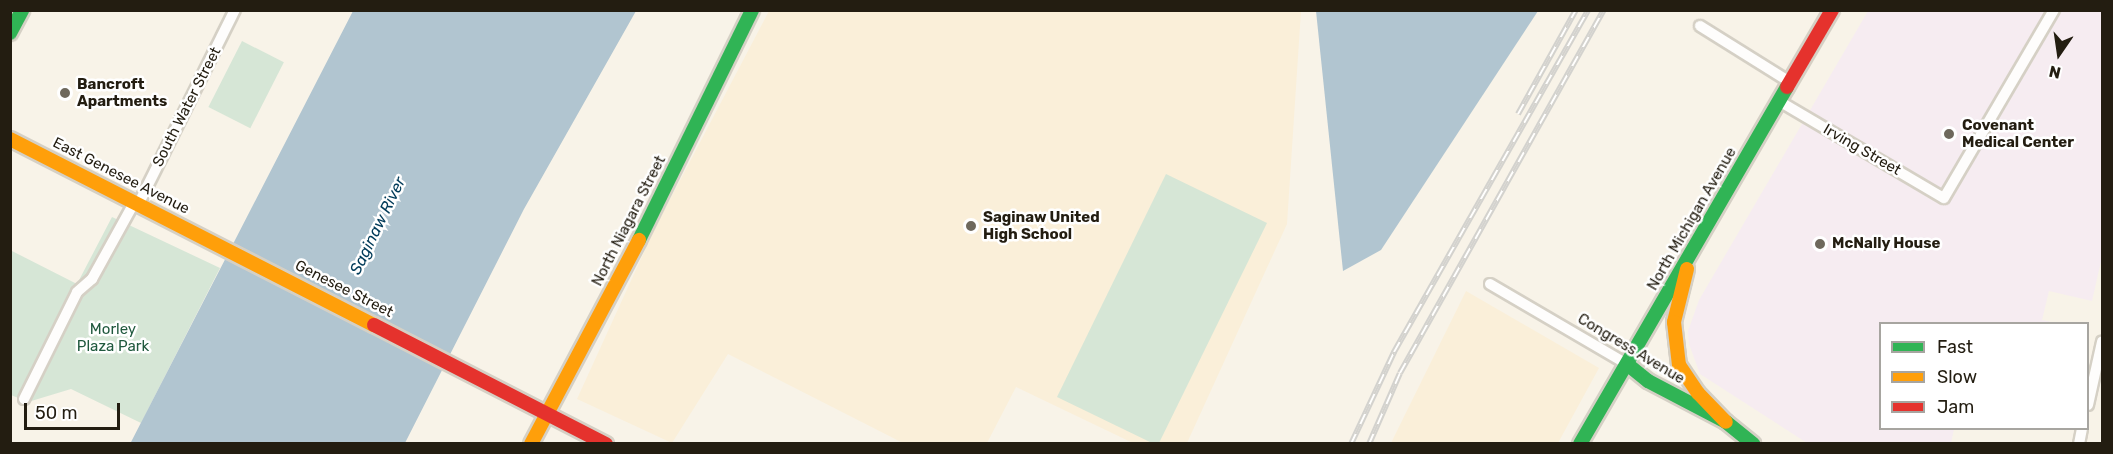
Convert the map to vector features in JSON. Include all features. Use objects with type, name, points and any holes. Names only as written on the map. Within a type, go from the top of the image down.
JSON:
[{"type":"main road","points":[[10,33],[22,10]]},
{"type":"main road","name":"North Niagara Street","points":[[531,444],[659,202],[752,10]]},
{"type":"main road","name":"North Michigan Avenue","points":[[1580,444],[1832,10]]},
{"type":"main road","name":"East Genesee Avenue","points":[[10,139],[216,244]]},
{"type":"main road","name":"Genesee Street","points":[[216,244],[456,364],[606,444]]},
{"type":"main road","points":[[1691,253],[1674,321],[1679,365],[1698,393],[1726,422]]},
{"type":"main road","name":"Congress Avenue","points":[[1627,364],[1648,381],[1726,422],[1753,444]]},
{"type":"street","name":"South Water Street","points":[[24,399],[77,292],[92,279],[137,202],[235,10]]},
{"type":"street","name":"Irving Street","points":[[1779,101],[1944,198],[2054,10]]},
{"type":"street","points":[[1700,26],[1790,82]]},
{"type":"street","name":"Congress Avenue","points":[[1490,284],[1627,364]]},
{"type":"street","points":[[2089,401],[2103,342]]},
{"type":"shaded area","name":"Saginaw United High School","points":[[769,11],[1301,11],[1287,224],[1187,443],[1133,443],[1016,387],[987,443],[903,443],[728,354],[672,443],[577,399],[655,228]]},
{"type":"shaded area","name":"Covenant Medical Center","points":[[1868,11],[2102,11],[2102,257],[2092,301],[2049,291],[2042,320],[2051,322],[1879,322],[1879,430],[1954,430],[1951,443],[1807,443],[1700,374],[1689,344],[1688,331],[1699,300]]},
{"type":"shaded area","points":[[1466,291],[1599,368],[1558,443],[1391,443]]},
{"type":"green space","points":[[242,41],[284,62],[250,128],[208,107]]},
{"type":"green space","points":[[1166,174],[1267,223],[1159,443],[1152,443],[1057,397]]},
{"type":"green space","name":"Morley Plaza Park","points":[[112,217],[220,268],[141,423],[71,389],[28,402],[11,395],[10,250],[77,284]]},
{"type":"water","name":"Saginaw River","points":[[353,11],[636,11],[524,209],[405,443],[130,444]]},
{"type":"water","points":[[1316,11],[1538,11],[1381,250],[1343,271]]},
{"type":"railway","points":[[1518,114],[1576,10]]},
{"type":"railway","points":[[1351,444],[1394,352],[1588,10]]},
{"type":"railway","points":[[1369,444],[1400,373],[1604,10]]},
{"type":"traffic: fast","points":[[10,33],[22,10]]},
{"type":"traffic: fast","points":[[639,240],[752,10]]},
{"type":"traffic: fast","points":[[1580,444],[1787,87]]},
{"type":"traffic: fast","points":[[1627,364],[1648,381],[1726,422],[1753,444]]},
{"type":"traffic: slow","points":[[10,139],[374,325]]},
{"type":"traffic: slow","points":[[531,444],[639,240]]},
{"type":"traffic: slow","points":[[1687,269],[1674,322],[1679,365],[1698,393],[1726,422]]},
{"type":"traffic: jam","points":[[1787,87],[1832,10]]},
{"type":"traffic: jam","points":[[374,325],[606,444]]},
{"type":"place","name":"Bancroft Apartments","points":[[65,93]]},
{"type":"place","name":"Covenant Medical Center","points":[[1949,134]]},
{"type":"place","name":"Saginaw United High School","points":[[971,226]]},
{"type":"place","name":"McNally House","points":[[1820,244]]}]
